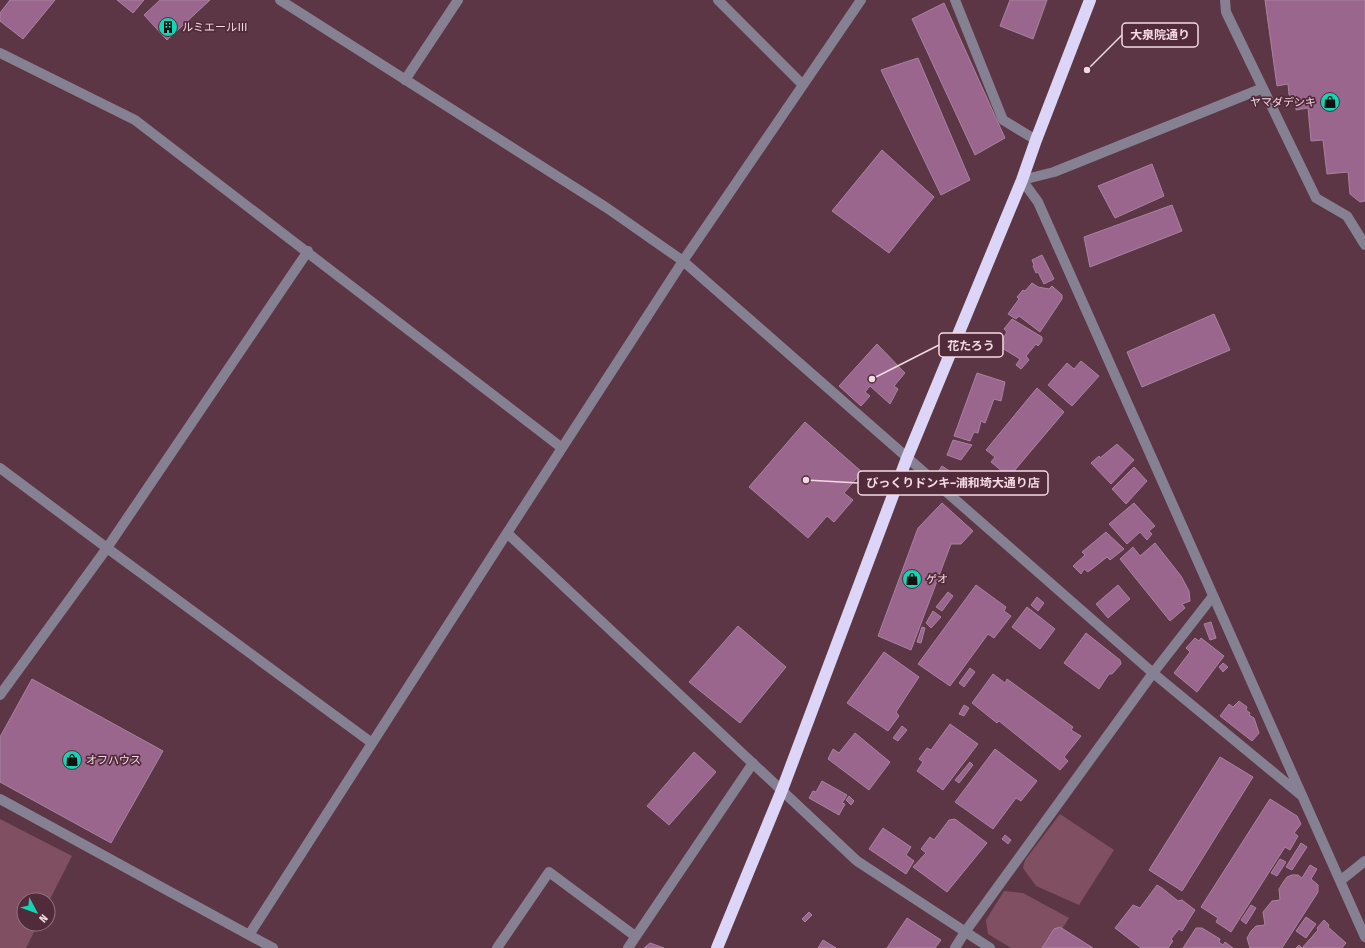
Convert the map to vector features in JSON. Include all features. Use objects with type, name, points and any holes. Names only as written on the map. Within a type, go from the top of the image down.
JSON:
[{"type":"highway","points":[[717,948],[782,790],[907,458],[1022,180],[1090,0]]},
{"type":"street","points":[[280,0],[607,208],[683,261],[1153,673],[1302,796]]},
{"type":"street","points":[[404,80],[458,0]]},
{"type":"street","points":[[718,0],[803,85]]},
{"type":"street","points":[[249,935],[683,261],[861,0]]},
{"type":"street","points":[[955,0],[1003,120],[1036,140]]},
{"type":"street","points":[[1225,0],[1226,12],[1316,198],[1347,216],[1365,245]]},
{"type":"street","points":[[0,53],[135,120],[308,251],[562,448]]},
{"type":"street","points":[[1262,88],[1054,172],[1022,180],[1038,202],[1365,937]]},
{"type":"street","points":[[0,695],[107,548],[308,251]]},
{"type":"street","points":[[0,468],[372,743]]},
{"type":"street","points":[[507,533],[857,861],[990,948]]},
{"type":"street","points":[[955,948],[965,932],[1153,673],[1213,596]]},
{"type":"street","points":[[628,948],[752,763]]},
{"type":"street","points":[[0,799],[274,948]]},
{"type":"street","points":[[1340,881],[1365,861]]},
{"type":"street","points":[[497,948],[549,872],[635,936]]},
{"type":"shaded area","points":[[1060,814],[1114,850],[1079,905],[1036,886],[1023,868],[1025,860]]},
{"type":"shaded area","points":[[0,819],[72,856],[54,892],[16,892],[16,932],[34,932],[26,948],[0,948]]},
{"type":"shaded area","points":[[1004,891],[1023,893],[1069,918],[1050,948],[1011,948],[988,934],[986,920]]},
{"type":"building","points":[[10,0],[55,0],[23,39],[0,21],[0,13]]},
{"type":"building","points":[[117,0],[144,0],[133,13]]},
{"type":"building","name":"ルミエールⅢ","points":[[160,0],[210,0],[167,40],[144,15]]},
{"type":"building","points":[[1010,0],[1047,0],[1033,39],[1000,26]]},
{"type":"building","name":"ヤマダデンキ","points":[[1265,0],[1365,0],[1365,201],[1360,202],[1350,194],[1348,172],[1327,174],[1323,140],[1311,141],[1308,108],[1296,110],[1295,95],[1289,95],[1288,84],[1277,86]]},
{"type":"building","points":[[944,3],[1005,138],[975,155],[912,19]]},
{"type":"building","points":[[918,58],[970,180],[941,195],[881,70]]},
{"type":"building","points":[[882,150],[934,197],[889,253],[832,211]]},
{"type":"building","points":[[1152,164],[1164,196],[1115,218],[1098,186]]},
{"type":"building","points":[[1172,205],[1182,231],[1090,267],[1084,237]]},
{"type":"building","points":[[1042,255],[1054,279],[1044,284],[1038,272],[1036,273],[1032,260]]},
{"type":"building","points":[[1032,283],[1038,287],[1049,289],[1052,286],[1062,295],[1062,299],[1040,332],[1019,316],[1016,319],[1008,314],[1019,299],[1017,297]]},
{"type":"building","points":[[1214,314],[1230,350],[1142,387],[1127,352]]},
{"type":"building","points":[[1012,319],[1042,337],[1042,341],[1038,346],[1036,344],[1026,356],[1029,360],[1021,369],[1016,365],[1020,359],[1002,348],[1005,342],[1002,340],[1007,332],[1004,329]]},
{"type":"building","points":[[877,344],[905,373],[894,386],[898,389],[890,404],[870,386],[865,392],[870,396],[861,406],[839,386]]},
{"type":"building","points":[[1081,361],[1099,376],[1072,406],[1048,385],[1067,363],[1074,369]]},
{"type":"building","points":[[977,373],[1005,382],[1001,401],[994,399],[985,423],[981,421],[978,433],[974,432],[970,441],[954,436]]},
{"type":"building","points":[[1037,388],[1064,412],[1009,477],[991,462],[995,457],[986,450]]},
{"type":"building","points":[[805,422],[862,472],[844,493],[853,500],[834,522],[827,516],[808,538],[749,487]]},
{"type":"building","points":[[953,440],[972,445],[961,460],[947,455]]},
{"type":"building","points":[[1117,444],[1134,460],[1111,484],[1091,463],[1099,456],[1100,458]]},
{"type":"building","points":[[942,466],[951,472],[947,479],[938,472]]},
{"type":"building","points":[[1134,467],[1147,481],[1126,504],[1112,489]]},
{"type":"building","points":[[942,503],[973,531],[961,544],[951,544],[911,650],[878,636],[918,528]]},
{"type":"building","points":[[1134,503],[1155,526],[1149,531],[1152,534],[1147,540],[1140,532],[1127,544],[1109,524]]},
{"type":"building","points":[[1106,532],[1124,549],[1110,560],[1107,557],[1088,572],[1084,569],[1081,574],[1073,566],[1085,555],[1082,552]]},
{"type":"building","points":[[1155,543],[1181,576],[1189,591],[1190,601],[1182,604],[1185,608],[1170,621],[1120,559],[1133,547],[1140,556]]},
{"type":"building","points":[[976,585],[1006,607],[1004,611],[1011,616],[994,638],[988,634],[950,686],[918,664]]},
{"type":"building","points":[[1118,585],[1130,599],[1108,618],[1096,604]]},
{"type":"building","points":[[948,592],[953,596],[942,611],[936,607]]},
{"type":"building","points":[[1037,597],[1044,603],[1038,611],[1031,605]]},
{"type":"building","points":[[1027,607],[1055,629],[1040,649],[1012,627]]},
{"type":"building","points":[[933,611],[941,617],[931,628],[926,623]]},
{"type":"building","points":[[1211,622],[1216,638],[1210,640],[1204,624]]},
{"type":"building","points":[[738,626],[786,667],[740,723],[689,682]]},
{"type":"building","points":[[922,627],[925,628],[921,643],[917,642]]},
{"type":"building","points":[[1086,633],[1120,660],[1121,664],[1112,674],[1109,674],[1099,689],[1064,663]]},
{"type":"building","points":[[1195,638],[1199,641],[1201,638],[1224,656],[1197,692],[1174,673],[1190,652],[1186,648]]},
{"type":"building","points":[[884,652],[919,677],[896,712],[899,716],[888,731],[847,703]]},
{"type":"building","points":[[1223,663],[1228,667],[1223,672],[1219,667]]},
{"type":"building","points":[[970,668],[975,672],[964,687],[959,683]]},
{"type":"building","points":[[993,674],[1005,683],[1007,679],[1073,727],[1071,730],[1081,736],[1064,757],[1068,761],[1060,770],[999,721],[997,723],[972,703]]},
{"type":"building","points":[[32,679],[163,751],[111,843],[0,782],[0,737]]},
{"type":"building","points":[[1239,701],[1247,707],[1246,710],[1250,713],[1249,715],[1254,718],[1259,733],[1252,741],[1220,716],[1229,704],[1233,707]]},
{"type":"building","points":[[964,705],[969,708],[964,716],[959,714]]},
{"type":"building","points":[[950,724],[978,744],[943,790],[917,771],[923,762],[919,759],[927,748],[931,750]]},
{"type":"building","points":[[902,726],[907,730],[898,741],[893,738]]},
{"type":"building","points":[[855,733],[890,762],[869,790],[828,759],[833,749],[839,753]]},
{"type":"building","points":[[995,749],[1037,781],[1021,801],[1016,798],[993,829],[955,802]]},
{"type":"building","points":[[694,752],[716,772],[669,825],[647,806]]},
{"type":"building","points":[[1220,757],[1253,777],[1182,891],[1149,870]]},
{"type":"building","points":[[970,762],[973,765],[959,783],[955,780]]},
{"type":"building","points":[[822,781],[847,795],[842,803],[845,804],[839,815],[809,798],[813,791],[816,792]]},
{"type":"building","points":[[849,796],[854,801],[851,805],[846,800]]},
{"type":"building","points":[[1270,799],[1297,816],[1301,824],[1294,833],[1298,836],[1290,850],[1285,847],[1231,932],[1216,922],[1218,918],[1201,907]]},
{"type":"building","points":[[955,819],[987,843],[947,892],[913,867],[926,853],[921,849],[930,837],[934,840],[949,820]]},
{"type":"building","points":[[883,828],[911,847],[906,855],[914,861],[906,874],[869,849]]},
{"type":"building","points":[[1005,835],[1011,840],[1008,844],[1002,839]]},
{"type":"building","points":[[1301,843],[1307,847],[1292,870],[1286,867]]},
{"type":"building","points":[[1280,859],[1286,862],[1277,876],[1271,873]]},
{"type":"building","points":[[1310,865],[1317,869],[1311,879],[1318,885],[1318,892],[1282,948],[1250,948],[1247,938],[1256,926],[1265,925],[1263,912],[1272,901],[1280,900],[1279,889],[1284,881],[1287,877],[1292,875],[1298,875],[1302,878]]},
{"type":"building","points":[[1157,885],[1178,901],[1182,900],[1195,910],[1182,931],[1179,929],[1171,939],[1173,941],[1168,948],[1141,948],[1115,928],[1133,905],[1140,908]]},
{"type":"building","points":[[1251,905],[1256,908],[1246,924],[1241,920]]},
{"type":"building","points":[[809,912],[812,915],[805,922],[802,919]]},
{"type":"building","points":[[1306,917],[1316,924],[1306,938],[1296,931]]},
{"type":"building","points":[[907,918],[941,940],[935,948],[887,948]]},
{"type":"building","points":[[1324,920],[1329,925],[1328,927],[1346,943],[1342,948],[1302,948],[1318,930],[1317,928]]},
{"type":"building","points":[[1060,927],[1093,948],[1042,948],[1054,929]]},
{"type":"building","points":[[1196,928],[1202,928],[1220,939],[1219,942],[1223,945],[1225,942],[1233,948],[1183,948]]},
{"type":"building","points":[[823,940],[836,948],[818,948]]},
{"type":"building","points":[[650,943],[664,948],[644,948]]},
{"type":"place","name":"ルミエールⅢ","points":[[168,27]]},
{"type":"place","name":"大泉院通り","points":[[1087,70]]},
{"type":"place","name":"ヤマダデンキ","points":[[1330,102]]},
{"type":"place","name":"花たろう","points":[[872,379]]},
{"type":"place","name":"びっくりドンキ―浦和埼大通り店","points":[[806,480]]},
{"type":"place","name":"ゲオ","points":[[912,579]]},
{"type":"place","name":"オフハウス","points":[[72,760]]}]
